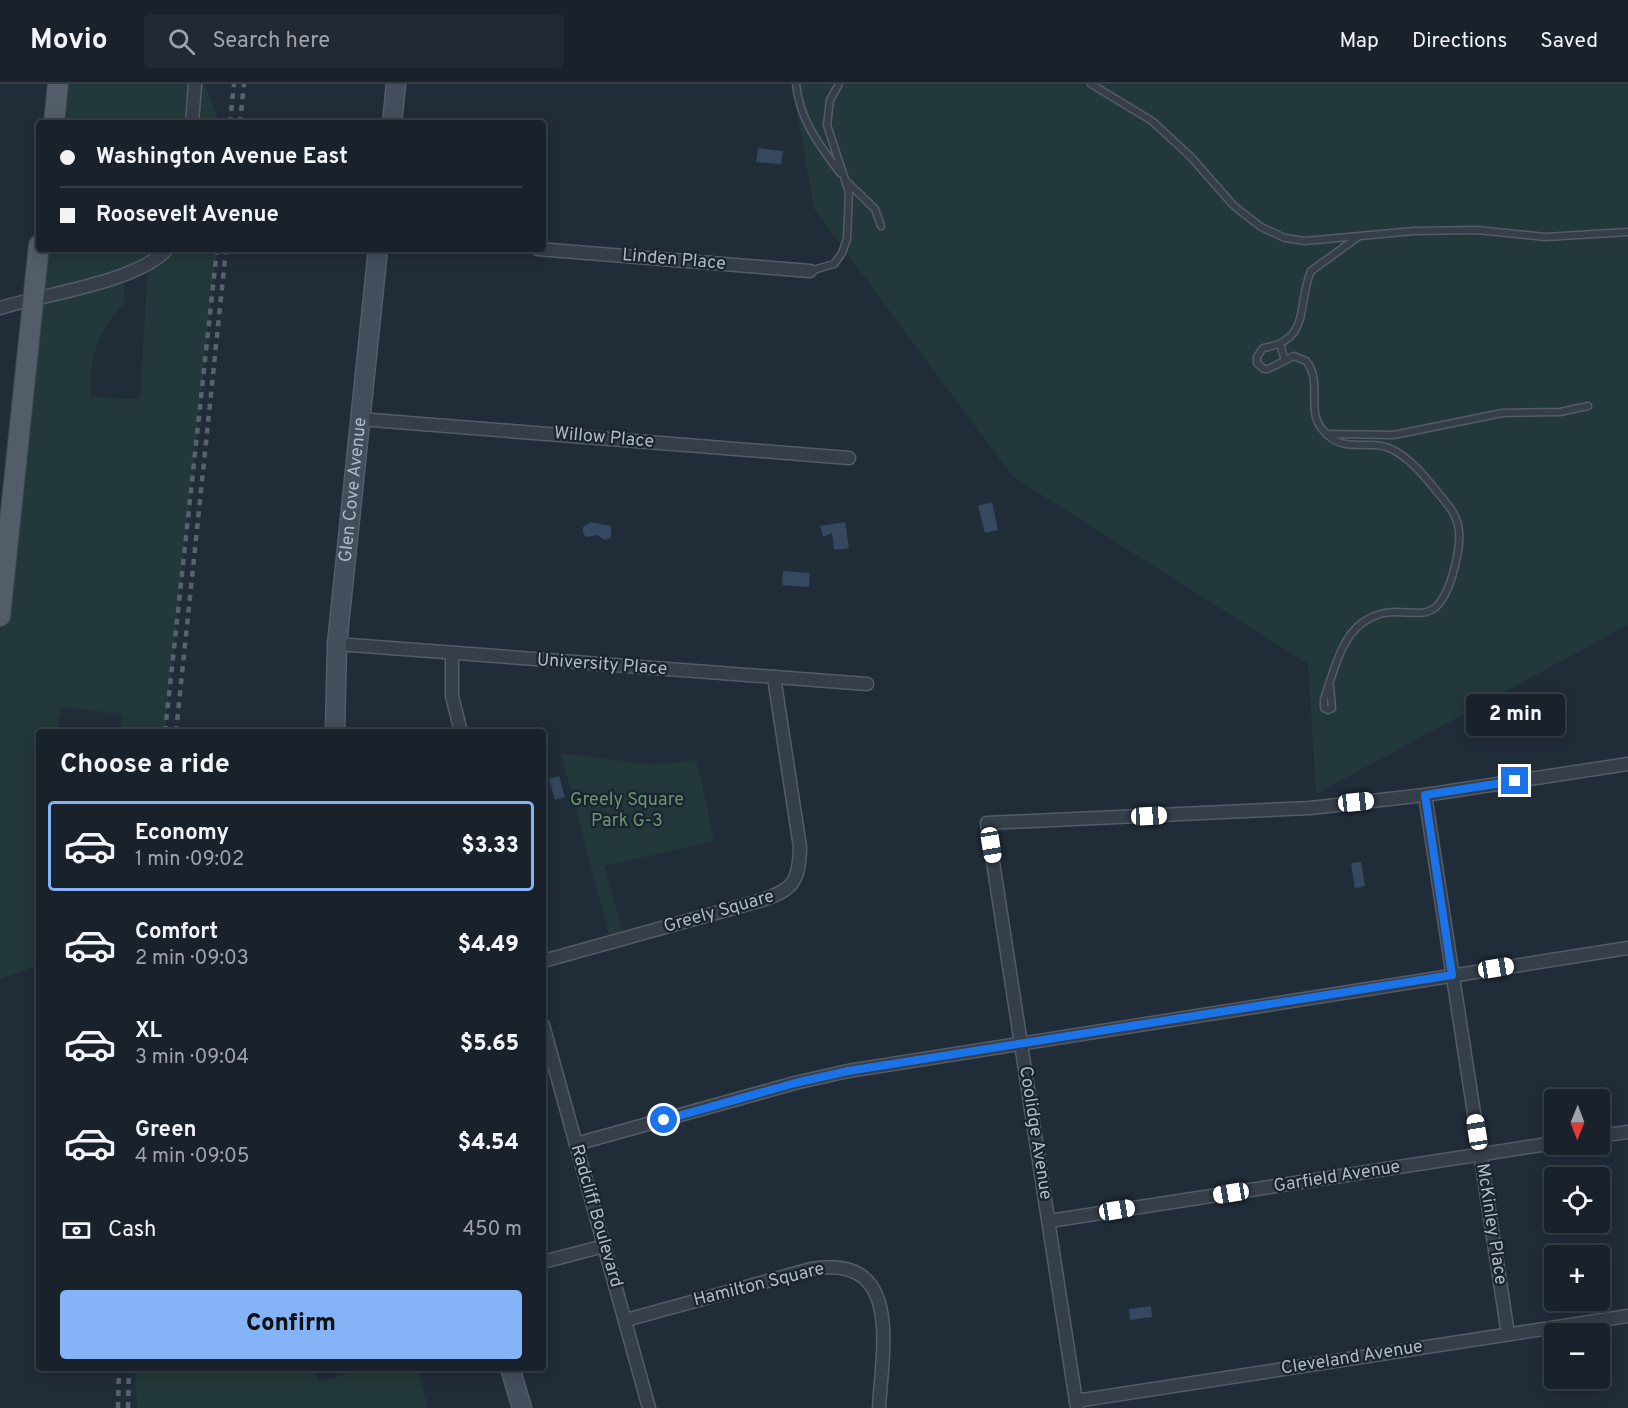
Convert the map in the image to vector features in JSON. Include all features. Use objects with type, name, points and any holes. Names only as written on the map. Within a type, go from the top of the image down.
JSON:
[{"type":"main road","points":[[54,120],[58,84]]},
{"type":"main road","points":[[392,120],[396,84]]},
{"type":"main road","points":[[0,616],[38,252]]},
{"type":"main road","name":"Glen Cove Avenue","points":[[335,729],[337,644],[378,252]]},
{"type":"main road","points":[[511,1371],[522,1408]]},
{"type":"street","points":[[192,120],[195,84]]},
{"type":"street","name":"Linden Place","points":[[546,250],[810,271]]},
{"type":"street","points":[[0,308],[135,272],[159,258],[164,252]]},
{"type":"street","name":"Willow Place","points":[[359,419],[849,458]]},
{"type":"street","name":"University Place","points":[[337,644],[867,684]]},
{"type":"street","points":[[452,653],[452,696],[460,729]]},
{"type":"street","name":"Greely Square","points":[[546,960],[759,901],[783,893],[790,888],[799,870],[800,847],[774,677]]},
{"type":"street","points":[[1425,795],[1628,764]]},
{"type":"street","name":"Coolidge Avenue","points":[[1076,1405],[987,823],[1311,808],[1425,795]]},
{"type":"street","name":"McKinley Place","points":[[1425,795],[1508,1334]]},
{"type":"street","points":[[576,1144],[815,1078],[1021,1043],[1628,948]]},
{"type":"street","name":"Radcliff Boulevard","points":[[546,1036],[650,1408]]},
{"type":"street","points":[[1610,1134],[1628,1132]]},
{"type":"street","name":"Garfield Avenue","points":[[1049,1221],[1544,1145]]},
{"type":"street","points":[[546,1261],[604,1246]]},
{"type":"street","name":"Hamilton Square","points":[[626,1320],[811,1269],[832,1266],[849,1270],[868,1282],[875,1290],[882,1308],[879,1408]]},
{"type":"street","name":"Cleveland Avenue","points":[[1076,1405],[1628,1316]]},
{"type":"lane","points":[[796,84],[798,101],[809,131],[845,179],[875,209],[880,226]]},
{"type":"lane","points":[[810,271],[834,264],[842,254],[850,219],[849,192],[827,125],[830,100],[839,84]]},
{"type":"lane","points":[[1091,84],[1152,121],[1191,157],[1222,195],[1261,226],[1285,238],[1305,241],[1414,231],[1466,230],[1545,237],[1628,232]]},
{"type":"lane","points":[[1330,686],[1342,651],[1361,624],[1384,614],[1420,614],[1440,603],[1451,585],[1460,536],[1459,525],[1449,507],[1406,459],[1388,448],[1342,444],[1326,434],[1318,424],[1311,367],[1300,357],[1285,360],[1268,369],[1264,369],[1257,363],[1257,357],[1263,348],[1280,344],[1298,328],[1311,272],[1358,237]]},
{"type":"lane","points":[[1280,344],[1285,360]]},
{"type":"lane","points":[[1326,434],[1394,435],[1502,413],[1560,412],[1588,405]]},
{"type":"green space","points":[[58,84],[204,84],[219,120],[54,120]]},
{"type":"green space","points":[[792,84],[1628,84],[1628,625],[1316,794],[1308,664],[1012,476],[814,209]]},
{"type":"green space","points":[[40,252],[217,252],[165,729],[120,729],[122,714],[61,707],[57,729],[36,729],[36,966],[0,979],[0,616]],"holes":[[[148,261],[140,399],[91,397],[92,368],[97,345],[107,325],[125,302],[123,270]]]},
{"type":"green space","name":"Greely Square Park G-3","points":[[561,753],[651,765],[697,760],[714,841],[605,866],[624,938],[611,942]]},
{"type":"green space","points":[[135,1371],[315,1371],[318,1381],[359,1371],[418,1371],[428,1408],[137,1408]]},
{"type":"water","points":[[758,148],[783,151],[781,164],[756,162]]},
{"type":"water","points":[[992,502],[998,530],[985,533],[978,506]]},
{"type":"water","points":[[590,522],[611,526],[611,537],[605,540],[597,535],[586,537],[583,527]]},
{"type":"water","points":[[845,522],[849,548],[834,550],[832,533],[823,537],[820,526]]},
{"type":"water","points":[[783,571],[810,573],[809,587],[782,585]]},
{"type":"water","points":[[559,776],[565,797],[555,800],[549,779]]},
{"type":"water","points":[[1361,862],[1365,886],[1355,888],[1351,863]]},
{"type":"water","points":[[1151,1306],[1152,1317],[1130,1320],[1129,1309]]},
{"type":"railway","points":[[230,120],[234,84]]},
{"type":"railway","points":[[240,120],[244,84]]},
{"type":"railway","points":[[165,729],[217,252]]},
{"type":"railway","points":[[176,729],[226,252]]},
{"type":"railway","points":[[118,1408],[119,1371]]},
{"type":"railway","points":[[128,1408],[129,1371]]},
{"type":"route","points":[[664,1120],[795,1083],[848,1071],[1452,975],[1425,795],[1515,781]]}]
